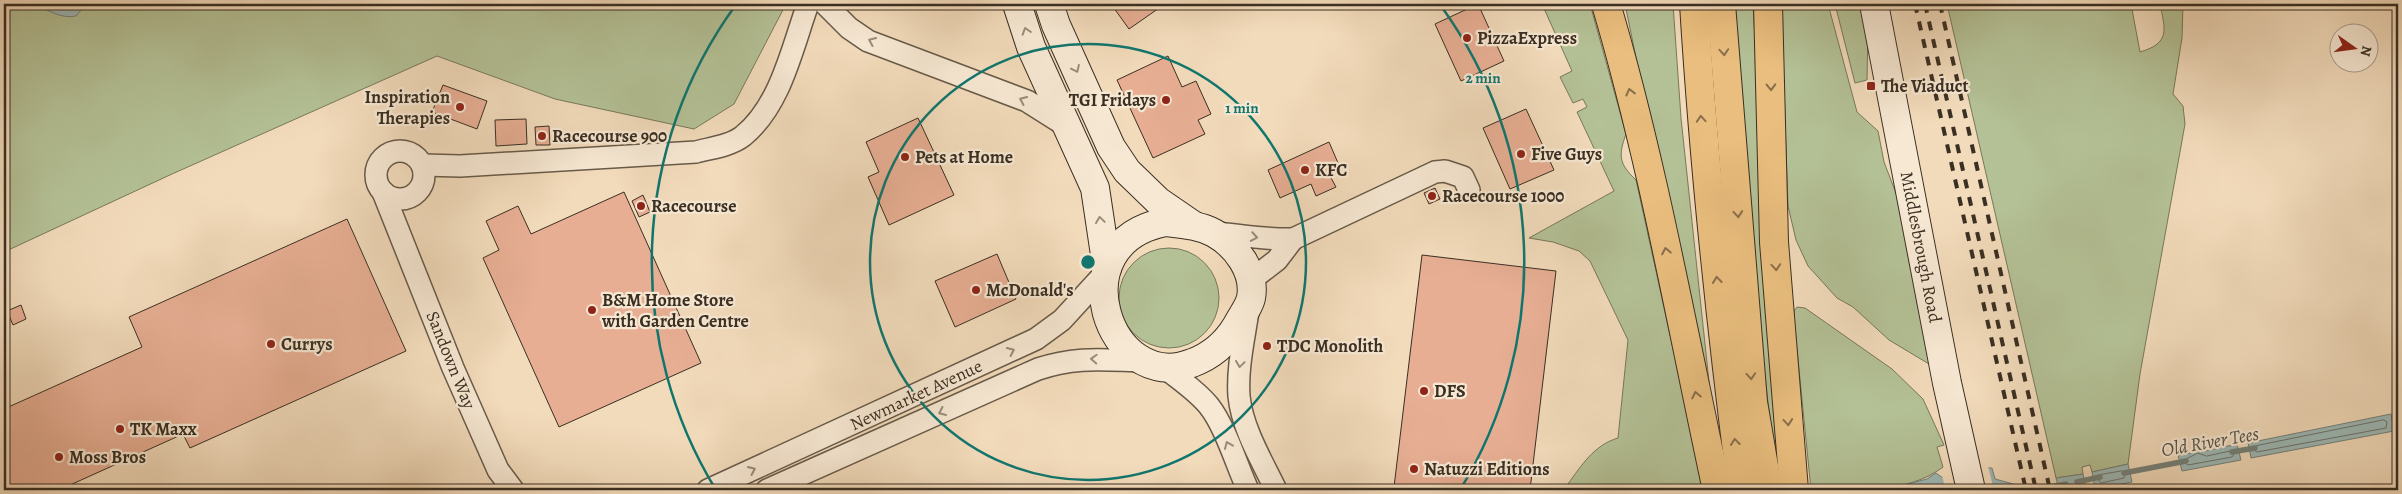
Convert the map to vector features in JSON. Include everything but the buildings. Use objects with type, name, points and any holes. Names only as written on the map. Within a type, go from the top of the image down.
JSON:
[{"type":"highway","points":[[1606,4],[1654,190],[1718,490]]},
{"type":"highway","points":[[1615,4],[1620,54]]},
{"type":"highway","points":[[1694,4],[1702,128],[1718,291],[1742,490]]},
{"type":"highway","points":[[1721,4],[1753,402],[1768,490]]},
{"type":"highway","points":[[1768,4],[1774,242],[1794,490]]},
{"type":"street","points":[[423,165],[460,166],[696,152],[722,146],[742,137],[757,121],[776,92],[808,4]]},
{"type":"street","points":[[825,4],[848,28],[868,40],[1027,101],[1065,125]]},
{"type":"street","points":[[1017,4],[1031,47],[1095,188],[1106,270],[1103,305],[1107,318],[1124,345],[1195,392],[1209,406],[1217,419],[1248,490]]},
{"type":"street","points":[[1049,4],[1056,25],[1112,147],[1127,172],[1158,201],[1204,229],[1238,254],[1246,265],[1251,290],[1238,374],[1239,398],[1245,420],[1276,490]]},
{"type":"street","name":"Middlesbrough Road","points":[[1874,4],[1947,383],[1969,480]]},
{"type":"street","points":[[398,151],[408,152],[417,157],[423,165],[423,183],[412,196],[402,199],[392,198],[383,192],[378,183],[377,170],[379,163],[389,154],[398,151]]},
{"type":"street","points":[[1106,270],[1120,247],[1132,235],[1148,225],[1166,222],[1269,240],[1293,239],[1435,172],[1453,172],[1463,177],[1469,190]]},
{"type":"street","name":"Sandown Way","points":[[383,192],[408,249],[497,480],[513,490]]},
{"type":"street","points":[[408,249],[412,196]]},
{"type":"street","points":[[1154,365],[1184,366],[1201,360],[1228,339],[1251,290],[1293,239]]},
{"type":"street","name":"Newmarket Avenue","points":[[708,490],[1036,339],[1062,320],[1106,270]]},
{"type":"street","name":"Newmarket Avenue","points":[[767,490],[1038,368],[1062,361],[1083,359],[1154,365]]},
{"type":"green space","points":[[4,4],[786,4],[734,104],[694,129],[555,99],[437,56],[172,174],[4,252]]},
{"type":"green space","points":[[1542,4],[1590,4],[1626,134],[1621,154],[1623,164],[1636,180],[1704,490],[1567,490],[1568,484],[1589,457],[1609,441],[1618,438],[1628,340],[1590,261],[1579,251],[1553,242],[1529,238],[1614,191],[1577,112],[1587,107],[1583,99],[1573,103],[1560,77],[1572,71]]},
{"type":"green space","points":[[1625,4],[1673,4],[1681,118],[1710,391],[1705,392]]},
{"type":"green space","points":[[1730,4],[1753,4],[1778,446],[1773,446],[1747,218]]},
{"type":"green space","points":[[1781,4],[1828,4],[1857,112],[1878,131],[1884,162],[1899,201],[1929,364],[1889,340],[1853,307],[1837,298],[1808,266],[1796,240],[1788,206]]},
{"type":"green space","points":[[1835,4],[1863,4],[1868,24],[1867,80],[1855,83]]},
{"type":"green space","points":[[1947,4],[2131,4],[2140,52],[2157,44],[2164,34],[2160,4],[2183,4],[2182,38],[2173,94],[2183,106],[2185,124],[2140,374],[2128,464],[2092,472],[2090,465],[2082,467],[2083,474],[2056,478]]},
{"type":"green space","points":[[1169,248],[1179,249],[1197,256],[1211,270],[1218,288],[1218,308],[1211,326],[1197,340],[1179,347],[1169,348],[1159,347],[1141,340],[1127,326],[1120,308],[1119,298],[1120,288],[1127,270],[1141,256],[1159,249]]},
{"type":"green space","points":[[1797,307],[1805,308],[1892,369],[1923,399],[1944,445],[1937,447],[1943,467],[1929,476],[1914,482],[1880,489],[1811,490],[1794,319],[1794,311]]},
{"type":"water","points":[[36,4],[86,4],[76,16],[71,17],[55,14]]},
{"type":"water","points":[[2391,414],[2394,431],[2251,458],[2248,443]]},
{"type":"water","points":[[2237,444],[2241,460],[2182,471],[2178,455],[2192,453],[2195,447],[2203,446],[2205,451]]},
{"type":"water","points":[[2128,464],[2132,482],[2095,489],[2092,472]]},
{"type":"water","points":[[1992,468],[1995,479],[2017,485],[2018,490],[1884,490],[1927,479],[1936,473],[1943,478]]},
{"type":"water","points":[[2083,474],[2086,490],[2059,490],[2056,478]]},
{"type":"pier","points":[[1988,466],[1994,490],[1946,490],[1942,476]]},
{"type":"waterway","name":"Old River Tees","points":[[2232,452],[2255,448]]},
{"type":"waterway","name":"Old River Tees","points":[[2124,473],[2186,461]]},
{"type":"waterway","name":"Old River Tees","points":[[2077,482],[2100,477]]},
{"type":"waterway","name":"Old River Tees","points":[[2033,490],[2066,484]]},
{"type":"railway","points":[[1915,4],[2026,490]]},
{"type":"railway","points":[[1925,4],[2036,490]]},
{"type":"railway","points":[[1940,4],[2050,490]]},
{"type":"place","name":"PizzaExpress","points":[[1467,38]]},
{"type":"place","name":"The Viaduct","points":[[1871,86]]},
{"type":"place","name":"TGI Fridays","points":[[1166,100]]},
{"type":"place","name":"Inspiration Therapies","points":[[460,107]]},
{"type":"place","name":"Racecourse 900","points":[[542,136]]},
{"type":"place","name":"Five Guys","points":[[1521,154]]},
{"type":"place","name":"Pets at Home","points":[[905,157]]},
{"type":"place","name":"KFC","points":[[1305,170]]},
{"type":"place","name":"Racecourse 1000","points":[[1432,196]]},
{"type":"place","name":"Racecourse","points":[[641,206]]},
{"type":"place","name":"McDonald's","points":[[976,290]]},
{"type":"place","name":"B&M Home Store with Garden Centre","points":[[592,310]]},
{"type":"place","name":"Currys","points":[[271,344]]},
{"type":"place","name":"TDC Monolith","points":[[1267,346]]},
{"type":"place","name":"DFS","points":[[1424,391]]},
{"type":"place","name":"TK Maxx","points":[[120,429]]},
{"type":"place","name":"Moss Bros","points":[[59,457]]},
{"type":"place","name":"Natuzzi Editions","points":[[1414,469]]}]
